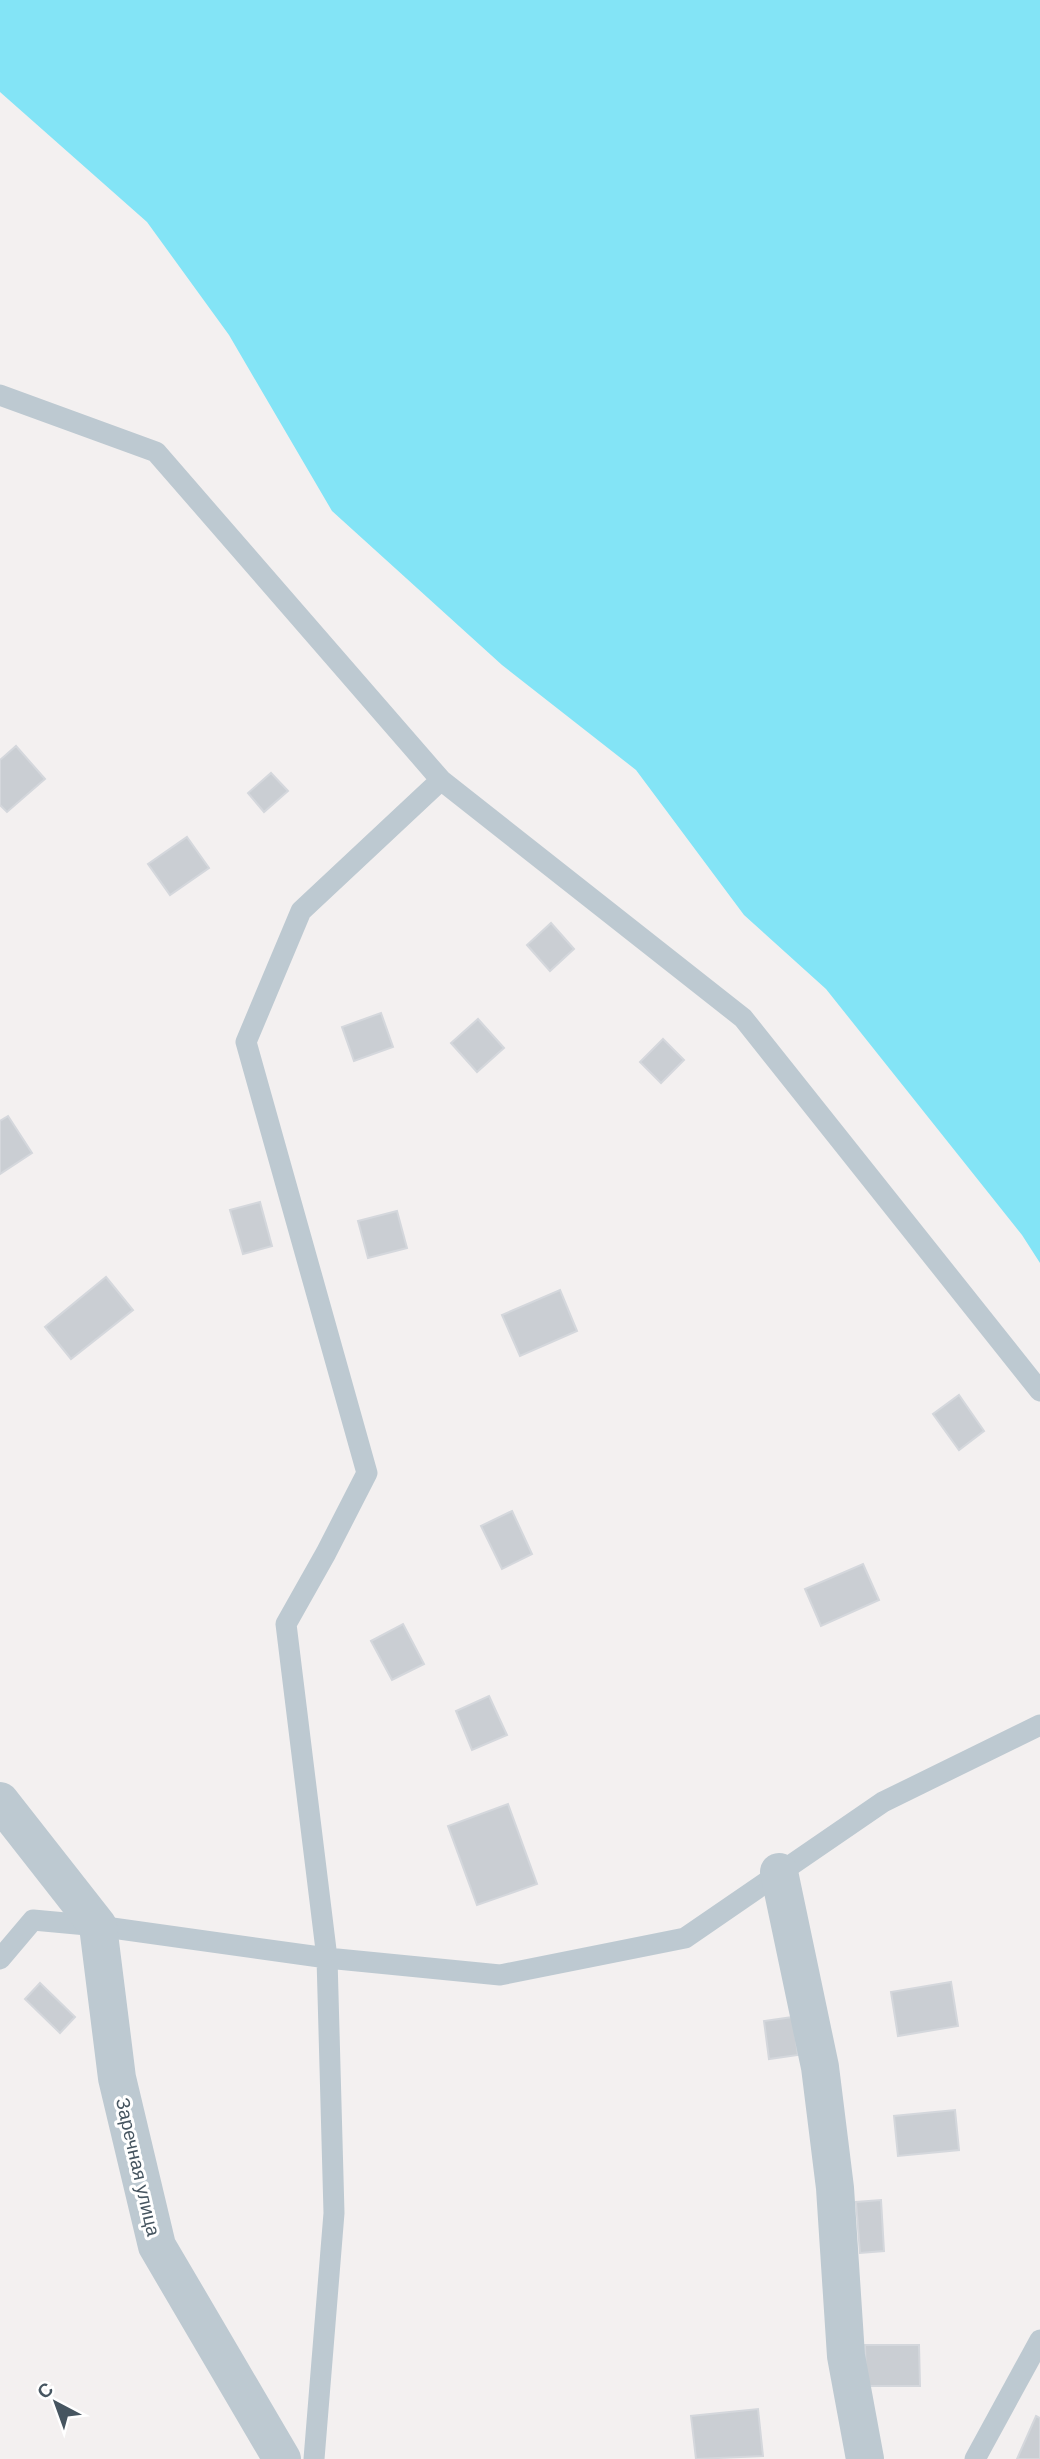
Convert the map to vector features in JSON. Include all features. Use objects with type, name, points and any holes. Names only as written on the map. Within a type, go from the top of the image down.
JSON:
[{"type":"street","points":[[0,1801],[99,1926]]},
{"type":"street","points":[[779,1872],[820,2067],[835,2188],[846,2356],[865,2459]]},
{"type":"street","name":"Заречная улица","points":[[99,1926],[117,2078],[157,2246],[282,2459]]},
{"type":"lane","points":[[0,395],[156,452],[441,779],[743,1018],[1040,1391]]},
{"type":"lane","points":[[314,2459],[334,2213],[327,1958],[286,1624],[367,1473],[246,1042],[302,911],[441,779]]},
{"type":"lane","points":[[0,1959],[33,1920],[99,1926],[327,1958],[500,1975],[685,1938],[883,1801],[1040,1725]]},
{"type":"lane","points":[[975,2459],[1040,2340]]},
{"type":"water","points":[[0,0],[1040,0],[1040,1263],[1022,1235],[826,989],[744,915],[636,770],[502,665],[332,511],[229,335],[147,222],[0,92]]},
{"type":"building","points":[[16,746],[45,779],[7,812],[0,805],[0,760]]},
{"type":"building","points":[[271,773],[288,791],[264,812],[248,793]]},
{"type":"building","points":[[187,837],[209,868],[170,895],[148,864]]},
{"type":"building","points":[[551,923],[574,949],[550,971],[527,945]]},
{"type":"building","points":[[381,1013],[393,1047],[354,1061],[342,1027]]},
{"type":"building","points":[[478,1019],[504,1048],[477,1072],[451,1043]]},
{"type":"building","points":[[663,1039],[684,1060],[661,1083],[640,1062]]},
{"type":"building","points":[[8,1116],[32,1153],[0,1174],[0,1121]]},
{"type":"building","points":[[260,1202],[272,1246],[243,1254],[230,1210]]},
{"type":"building","points":[[397,1211],[407,1248],[368,1258],[358,1221]]},
{"type":"building","points":[[106,1277],[133,1310],[71,1359],[45,1327]]},
{"type":"building","points":[[560,1290],[577,1331],[520,1356],[502,1315]]},
{"type":"building","points":[[959,1395],[984,1431],[959,1450],[933,1414]]},
{"type":"building","points":[[512,1511],[532,1554],[502,1569],[481,1526]]},
{"type":"building","points":[[863,1564],[879,1600],[821,1626],[805,1589]]},
{"type":"building","points":[[403,1624],[424,1664],[392,1680],[371,1641]]},
{"type":"building","points":[[489,1696],[507,1735],[472,1750],[456,1711]]},
{"type":"building","points":[[508,1804],[537,1884],[477,1905],[448,1826]]},
{"type":"building","points":[[951,1982],[958,2026],[898,2036],[891,1992]]},
{"type":"building","points":[[40,1983],[75,2017],[60,2033],[25,1999]]},
{"type":"building","points":[[793,2017],[798,2055],[769,2059],[764,2021]]},
{"type":"building","points":[[955,2110],[959,2150],[898,2156],[894,2116]]},
{"type":"building","points":[[881,2200],[884,2251],[860,2253],[856,2202]]},
{"type":"building","points":[[865,2345],[919,2345],[920,2386],[866,2386]]},
{"type":"building","points":[[758,2409],[763,2456],[696,2459],[691,2416]]},
{"type":"building","points":[[1036,2416],[1040,2418],[1040,2459],[1017,2459]]}]
